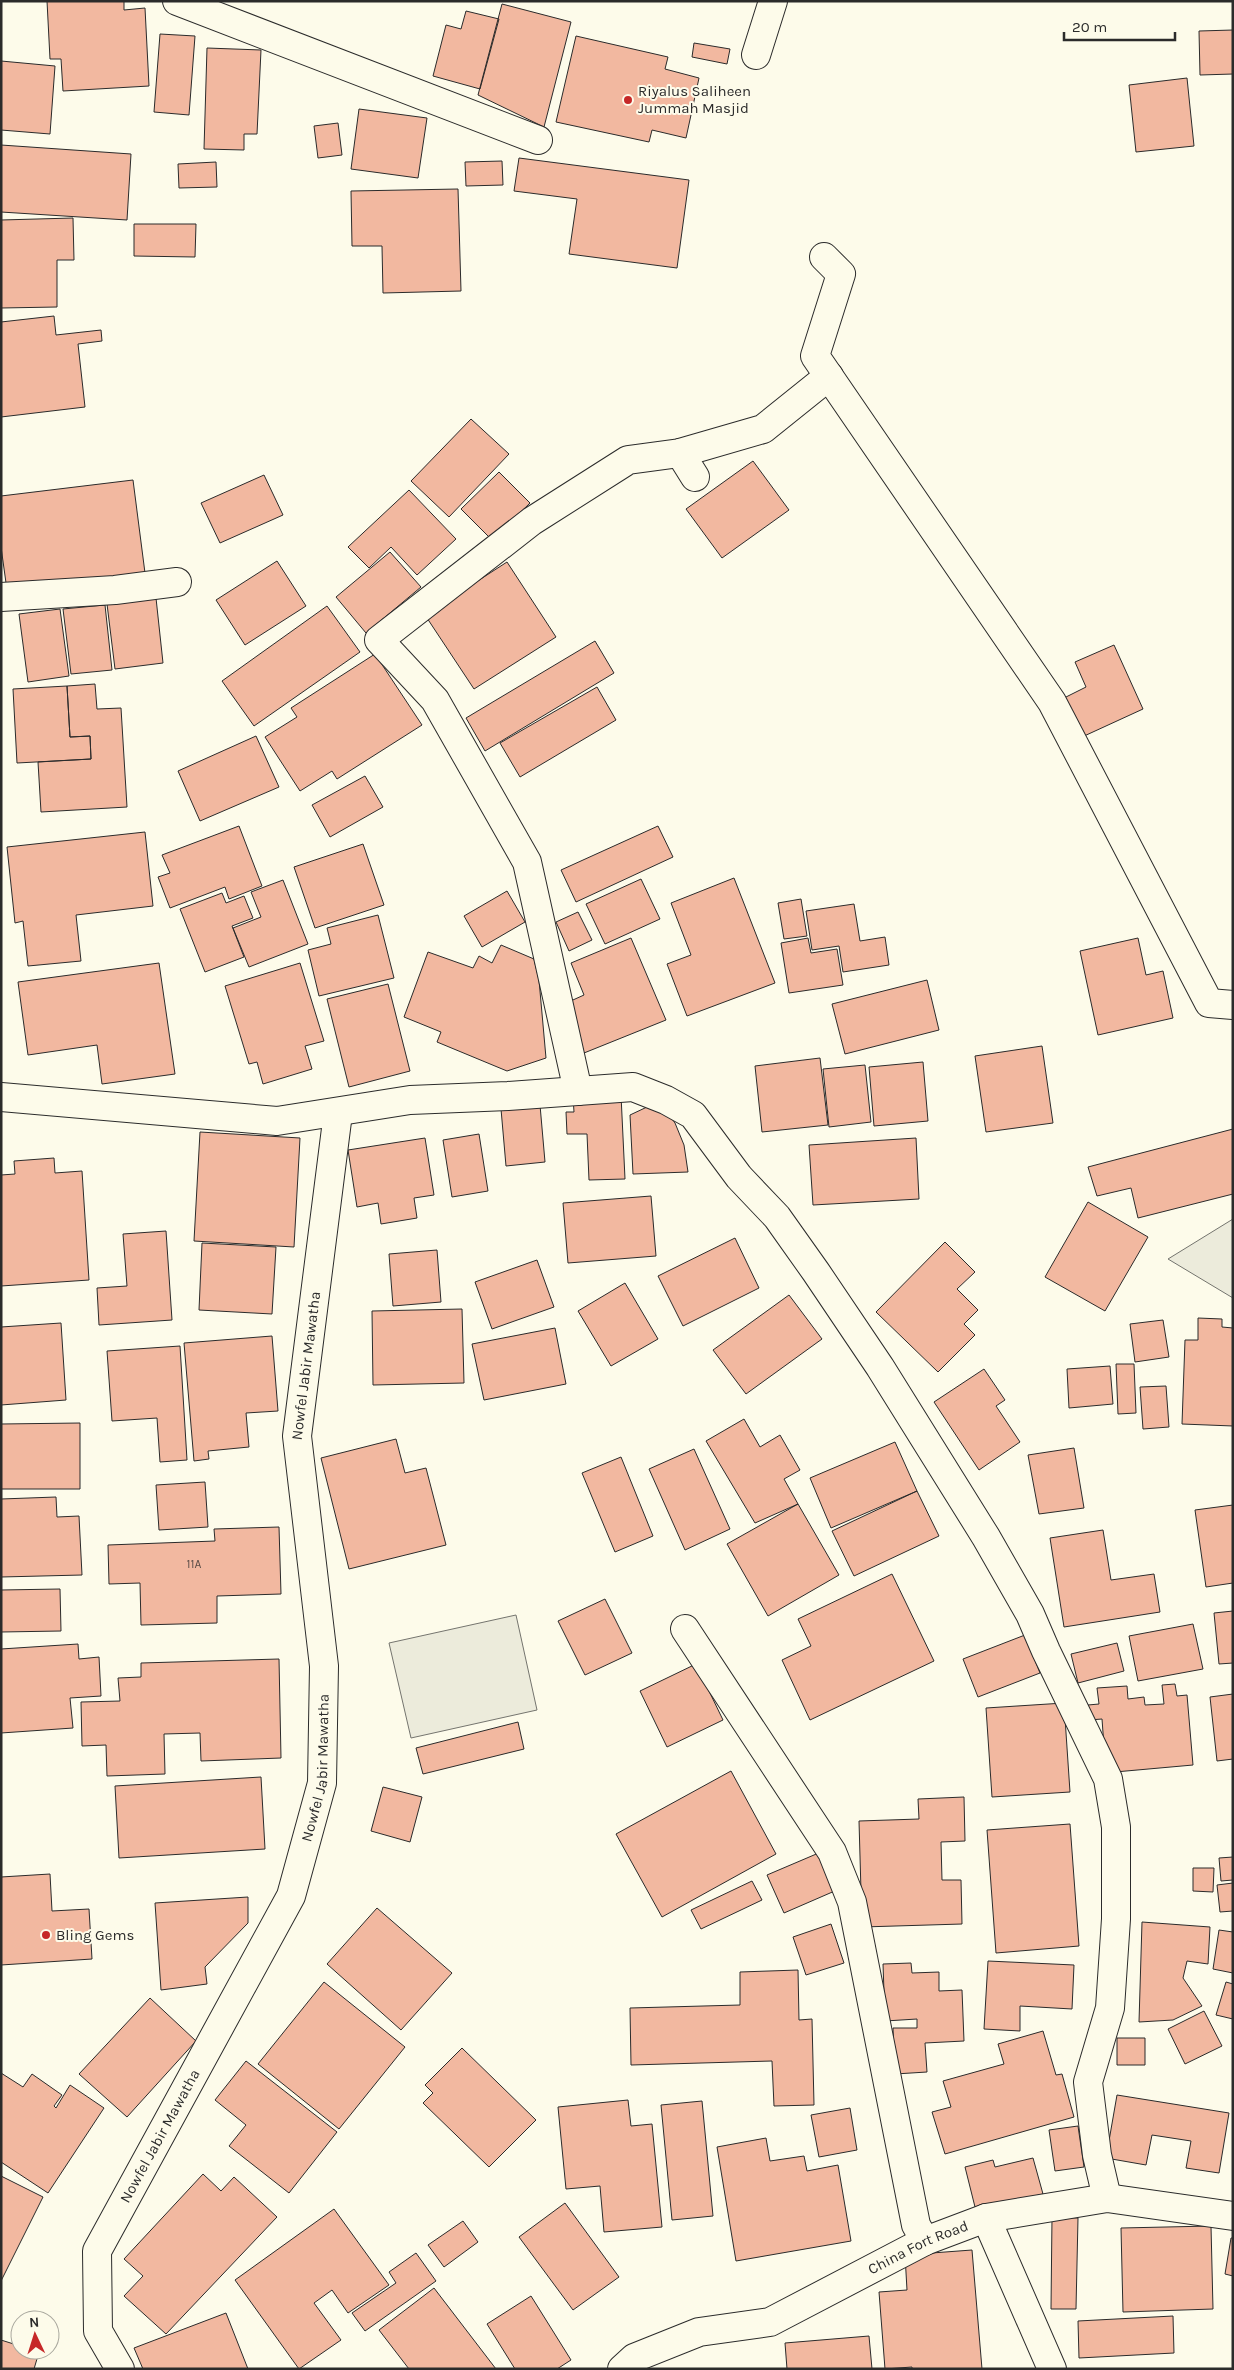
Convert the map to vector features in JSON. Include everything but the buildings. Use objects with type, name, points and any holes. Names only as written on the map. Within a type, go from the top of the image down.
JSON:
[{"type":"street","points":[[177,1],[538,140]]},
{"type":"street","points":[[756,55],[773,1]]},
{"type":"street","points":[[824,258],[841,274],[815,356],[1052,702],[1209,1003],[1233,1004]]},
{"type":"street","points":[[578,1091],[526,862],[436,700],[379,640],[532,521],[628,460],[680,453],[764,429],[829,376]]},
{"type":"street","points":[[680,453],[695,477]]},
{"type":"street","points":[[1,597],[115,590],[177,582]]},
{"type":"street","points":[[1,1097],[278,1121],[338,1113],[410,1100],[508,1096],[633,1087],[666,1100],[693,1115],[739,1177],[777,1217],[816,1272],[880,1367],[981,1528],[1030,1614],[1108,1779],[1116,1827],[1116,1919],[1110,2008],[1088,2082],[1097,2155],[1107,2198]]},
{"type":"street","name":"Nowfel Jabir Mawatha","points":[[120,2369],[98,2331],[97,2251],[291,1896],[322,1783],[324,1666],[297,1436],[338,1113]]},
{"type":"street","points":[[685,1629],[827,1844],[852,1902],[916,2225],[925,2241]]},
{"type":"street","name":"China Fort Road","points":[[622,2369],[634,2358],[699,2332],[770,2322],[925,2241],[986,2218],[1107,2198],[1233,2216]]},
{"type":"street","points":[[986,2218],[1052,2369]]},
{"type":"shaded area","points":[[1233,1219],[1233,1298],[1168,1259]]},
{"type":"shaded area","points":[[516,1615],[537,1710],[411,1738],[389,1643]]},
{"type":"place","name":"Riyalus Saliheen Jummah Masjid","points":[[628,100]]},
{"type":"place","name":"Bling Gems","points":[[46,1935]]}]
